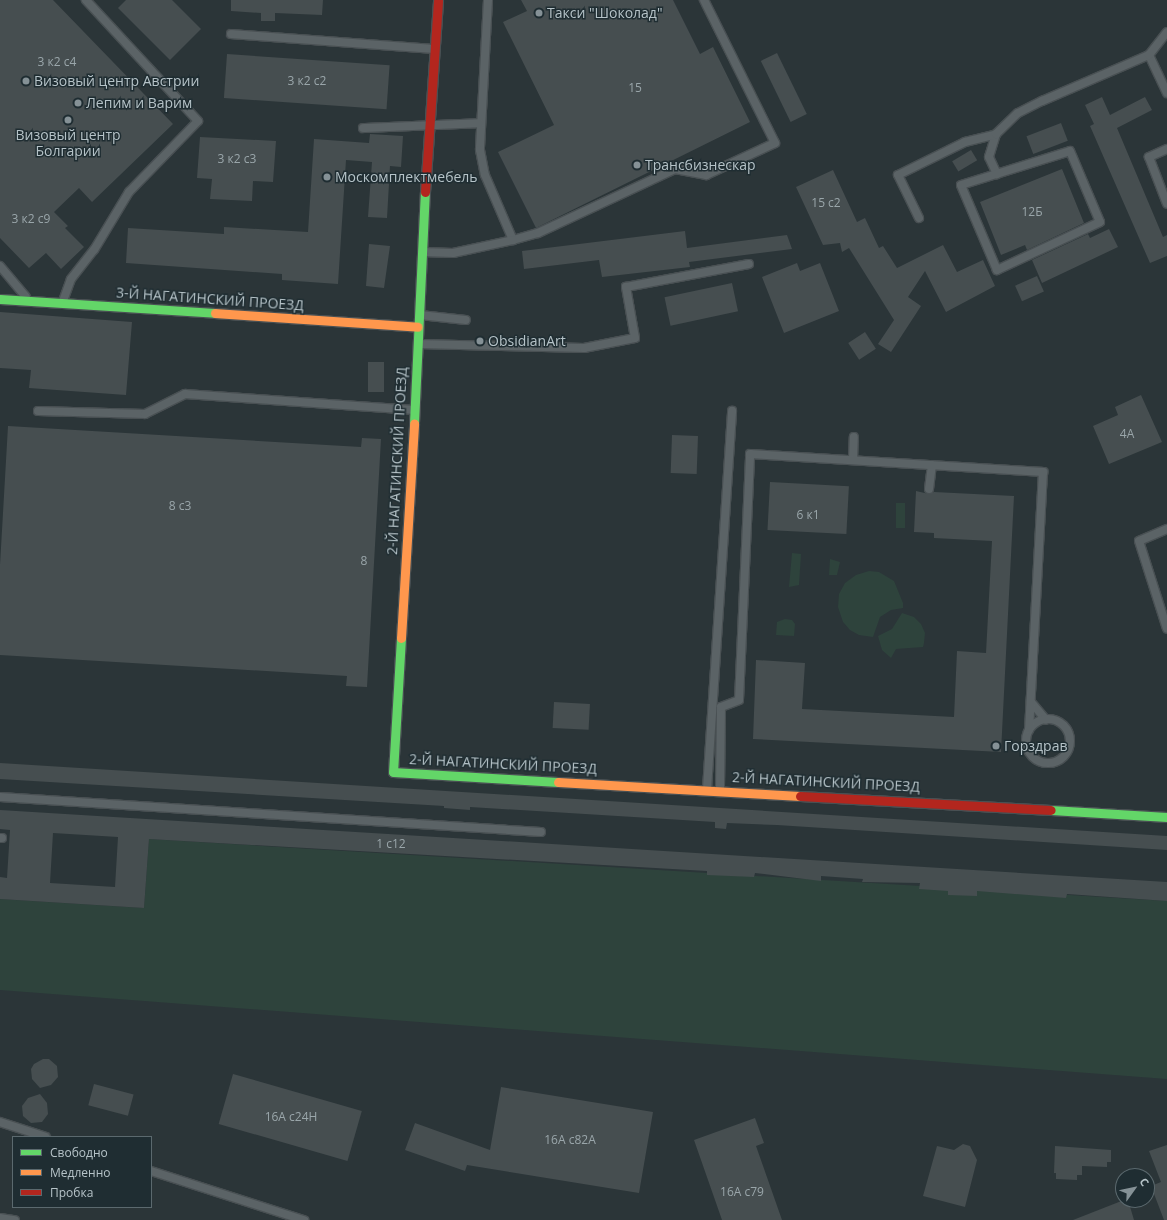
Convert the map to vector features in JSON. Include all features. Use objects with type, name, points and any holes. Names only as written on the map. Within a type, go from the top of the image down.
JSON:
[{"type":"street","name":"2-Й НАГАТИНСКИЙ ПРОЕЗД","points":[[438,0],[421,252],[415,410],[393,772],[707,789],[1167,817]]},
{"type":"street","name":"3-Й НАГАТИНСКИЙ ПРОЕЗД","points":[[0,299],[63,302],[418,327]]},
{"type":"lane","points":[[63,302],[71,279],[94,250],[129,192],[198,121],[86,0]]},
{"type":"lane","points":[[488,0],[480,123],[480,150],[485,175],[513,240]]},
{"type":"lane","points":[[421,252],[453,253],[538,233],[675,169],[706,175],[775,143],[704,0]]},
{"type":"lane","points":[[919,218],[898,175],[965,142],[996,134],[1018,113],[1149,55],[1167,32]]},
{"type":"lane","points":[[231,34],[434,49]]},
{"type":"lane","points":[[1149,55],[1167,93]]},
{"type":"lane","points":[[363,128],[480,123]]},
{"type":"lane","points":[[996,134],[989,158],[997,174]]},
{"type":"lane","points":[[1167,149],[1149,157],[1167,204]]},
{"type":"lane","points":[[1070,151],[1100,222],[997,270],[961,185],[997,174],[1070,151]]},
{"type":"lane","points":[[418,344],[584,348],[635,338],[626,287],[749,264]]},
{"type":"lane","points":[[0,266],[29,301]]},
{"type":"lane","points":[[419,314],[466,320]]},
{"type":"lane","points":[[38,411],[145,414],[185,394],[415,410]]},
{"type":"lane","points":[[707,789],[732,411]]},
{"type":"lane","points":[[853,460],[854,437]]},
{"type":"lane","points":[[720,790],[722,707],[739,700],[750,454],[1043,472],[1031,702],[1029,730],[1026,744],[1032,757],[1046,763],[1058,760],[1067,751],[1069,738],[1059,722],[1046,720],[1034,724],[1029,730]]},
{"type":"lane","points":[[930,489],[932,465]]},
{"type":"lane","points":[[1167,529],[1140,541],[1167,629]]},
{"type":"lane","points":[[1031,702],[1046,720]]},
{"type":"lane","points":[[0,797],[541,832]]},
{"type":"lane","points":[[0,1122],[43,1136]]},
{"type":"lane","points":[[152,1171],[304,1220]]},
{"type":"lane","points":[[0,1218],[15,1220]]},
{"type":"green space","points":[[896,503],[905,503],[905,528],[896,528]]},
{"type":"green space","points":[[792,553],[801,554],[799,585],[789,587]]},
{"type":"green space","points":[[830,559],[840,562],[837,575],[829,575]]},
{"type":"green space","points":[[869,571],[879,572],[894,581],[903,603],[903,608],[891,610],[880,617],[873,637],[859,635],[850,630],[843,622],[838,607],[839,594],[845,583],[856,575]]},
{"type":"green space","points":[[902,613],[914,617],[921,624],[925,633],[924,643],[923,647],[896,649],[891,658],[882,650],[878,636],[892,629]]},
{"type":"green space","points":[[785,619],[792,620],[795,624],[794,636],[776,635],[777,622]]},
{"type":"green space","points":[[149,839],[1167,901],[1167,1079],[0,990],[0,899],[144,908]]},
{"type":"building","points":[[0,0],[53,0],[173,124],[92,202],[79,188],[54,212],[68,226],[65,228],[84,247],[61,269],[46,253],[29,268],[0,238]]},
{"type":"building","points":[[126,0],[172,0],[201,29],[170,60],[118,8]]},
{"type":"building","points":[[231,0],[323,0],[322,15],[275,13],[275,21],[261,21],[261,13],[231,11]]},
{"type":"building","points":[[521,0],[673,0],[700,54],[713,47],[750,122],[536,228],[498,152],[554,125],[503,22],[527,11]]},
{"type":"building","points":[[777,53],[807,114],[791,122],[761,61]]},
{"type":"building","points":[[227,54],[390,65],[387,109],[224,98]]},
{"type":"building","points":[[1102,97],[1110,115],[1145,97],[1152,110],[1117,128],[1163,237],[1167,235],[1167,256],[1150,263],[1090,126],[1094,124],[1085,105]]},
{"type":"building","points":[[1061,123],[1068,141],[1033,154],[1026,136]]},
{"type":"building","points":[[370,134],[403,136],[401,167],[390,166],[387,218],[368,217],[372,162],[346,160],[338,284],[282,280],[282,274],[126,263],[128,228],[224,234],[224,227],[308,232],[314,139],[369,143]]},
{"type":"building","points":[[200,137],[276,141],[273,182],[253,181],[252,201],[210,199],[212,179],[197,178]]},
{"type":"building","points":[[971,150],[977,160],[958,172],[952,161]]},
{"type":"building","points":[[1062,169],[1084,223],[1027,250],[1025,245],[1001,255],[980,202]]},
{"type":"building","points":[[833,170],[857,222],[865,218],[879,248],[883,246],[897,268],[943,245],[957,272],[983,260],[995,286],[946,312],[925,271],[908,297],[921,306],[891,352],[878,344],[894,320],[849,248],[842,252],[840,243],[823,245],[796,187]]},
{"type":"building","points":[[1109,229],[1118,247],[1042,283],[1032,260],[1088,234],[1090,238]]},
{"type":"building","points":[[685,231],[687,248],[787,235],[792,249],[689,262],[690,267],[602,277],[599,260],[524,269],[522,251]]},
{"type":"building","points":[[369,244],[390,246],[384,288],[366,286]]},
{"type":"building","points":[[797,263],[800,271],[820,263],[839,311],[784,333],[762,277]]},
{"type":"building","points":[[1037,276],[1044,292],[1022,301],[1015,286]]},
{"type":"building","points":[[732,283],[738,311],[671,326],[665,297]]},
{"type":"building","points":[[0,312],[132,322],[126,395],[29,388],[31,370],[0,368]]},
{"type":"building","points":[[865,332],[876,349],[859,360],[848,343]]},
{"type":"building","points":[[368,362],[384,362],[384,392],[368,392]]},
{"type":"building","points":[[1141,395],[1162,442],[1109,464],[1093,426],[1118,415],[1115,407]]},
{"type":"building","points":[[8,426],[361,447],[362,438],[381,439],[367,687],[346,686],[347,676],[0,655],[0,565]]},
{"type":"building","points":[[672,435],[698,436],[697,474],[671,473]]},
{"type":"building","points":[[770,482],[849,486],[846,534],[767,530]]},
{"type":"building","points":[[916,491],[929,494],[934,492],[1014,496],[1001,752],[753,739],[756,660],[805,663],[802,709],[954,717],[957,651],[986,653],[992,541],[934,538],[934,533],[914,532]]},
{"type":"building","points":[[554,702],[590,704],[589,730],[553,728]]},
{"type":"building","points":[[0,763],[1167,836],[1167,850],[777,825],[727,823],[726,829],[715,828],[715,822],[470,807],[470,810],[444,808],[444,806],[0,779]]},
{"type":"building","points":[[0,810],[1167,882],[1167,901],[1067,894],[1066,898],[977,891],[977,896],[948,895],[948,891],[919,889],[920,883],[862,882],[863,879],[821,876],[821,881],[755,873],[754,877],[707,875],[707,871],[149,839],[144,908],[0,899],[0,877],[7,878],[10,830],[0,829]],"holes":[[[53,833],[118,837],[115,887],[50,883]]]},
{"type":"building","points":[[43,1059],[49,1059],[57,1066],[58,1077],[51,1085],[40,1088],[32,1079],[31,1069],[34,1064]]},
{"type":"building","points":[[233,1074],[362,1111],[347,1161],[219,1124]]},
{"type":"building","points":[[94,1084],[134,1095],[128,1116],[88,1105]]},
{"type":"building","points":[[501,1087],[653,1112],[639,1193],[467,1165],[465,1171],[405,1150],[415,1123],[490,1150]]},
{"type":"building","points":[[40,1094],[47,1103],[48,1114],[42,1122],[31,1123],[23,1116],[22,1106],[28,1098]]},
{"type":"building","points":[[755,1118],[764,1143],[756,1146],[782,1220],[722,1220],[694,1140]]},
{"type":"building","points":[[963,1144],[970,1146],[977,1160],[965,1207],[923,1196],[937,1146],[954,1150]]},
{"type":"building","points":[[1167,1145],[1167,1220],[1164,1220],[1155,1196],[1155,1184],[1161,1182],[1149,1151]]},
{"type":"building","points":[[1055,1146],[1111,1150],[1111,1162],[1107,1162],[1107,1167],[1082,1166],[1082,1175],[1077,1175],[1077,1180],[1056,1179],[1056,1173],[1054,1173]]},
{"type":"building","points":[[1115,1204],[1115,1208],[1130,1208],[1134,1220],[1073,1220]]},
{"type":"traffic: fast","points":[[414,423],[425,192]]},
{"type":"traffic: fast","points":[[0,299],[215,313]]},
{"type":"traffic: fast","points":[[401,638],[393,772],[558,782]]},
{"type":"traffic: fast","points":[[1051,810],[1167,817]]},
{"type":"traffic: slow","points":[[215,313],[418,327]]},
{"type":"traffic: slow","points":[[401,638],[414,423]]},
{"type":"traffic: slow","points":[[558,782],[800,796]]},
{"type":"traffic: jam","points":[[425,192],[438,0]]},
{"type":"traffic: jam","points":[[800,796],[1051,810]]},
{"type":"place","name":"Такси \"Шоколад\"","points":[[539,13]]},
{"type":"place","name":"Визовый центр Австрии","points":[[26,81]]},
{"type":"place","name":"Лепим и Варим","points":[[78,103]]},
{"type":"place","name":"Визовый центр Болгарии","points":[[68,120]]},
{"type":"place","name":"Трансбизнескар","points":[[637,165]]},
{"type":"place","name":"Москомплектмебель","points":[[327,177]]},
{"type":"place","name":"ObsidianArt","points":[[480,341]]},
{"type":"place","name":"Горздрав","points":[[996,746]]}]
